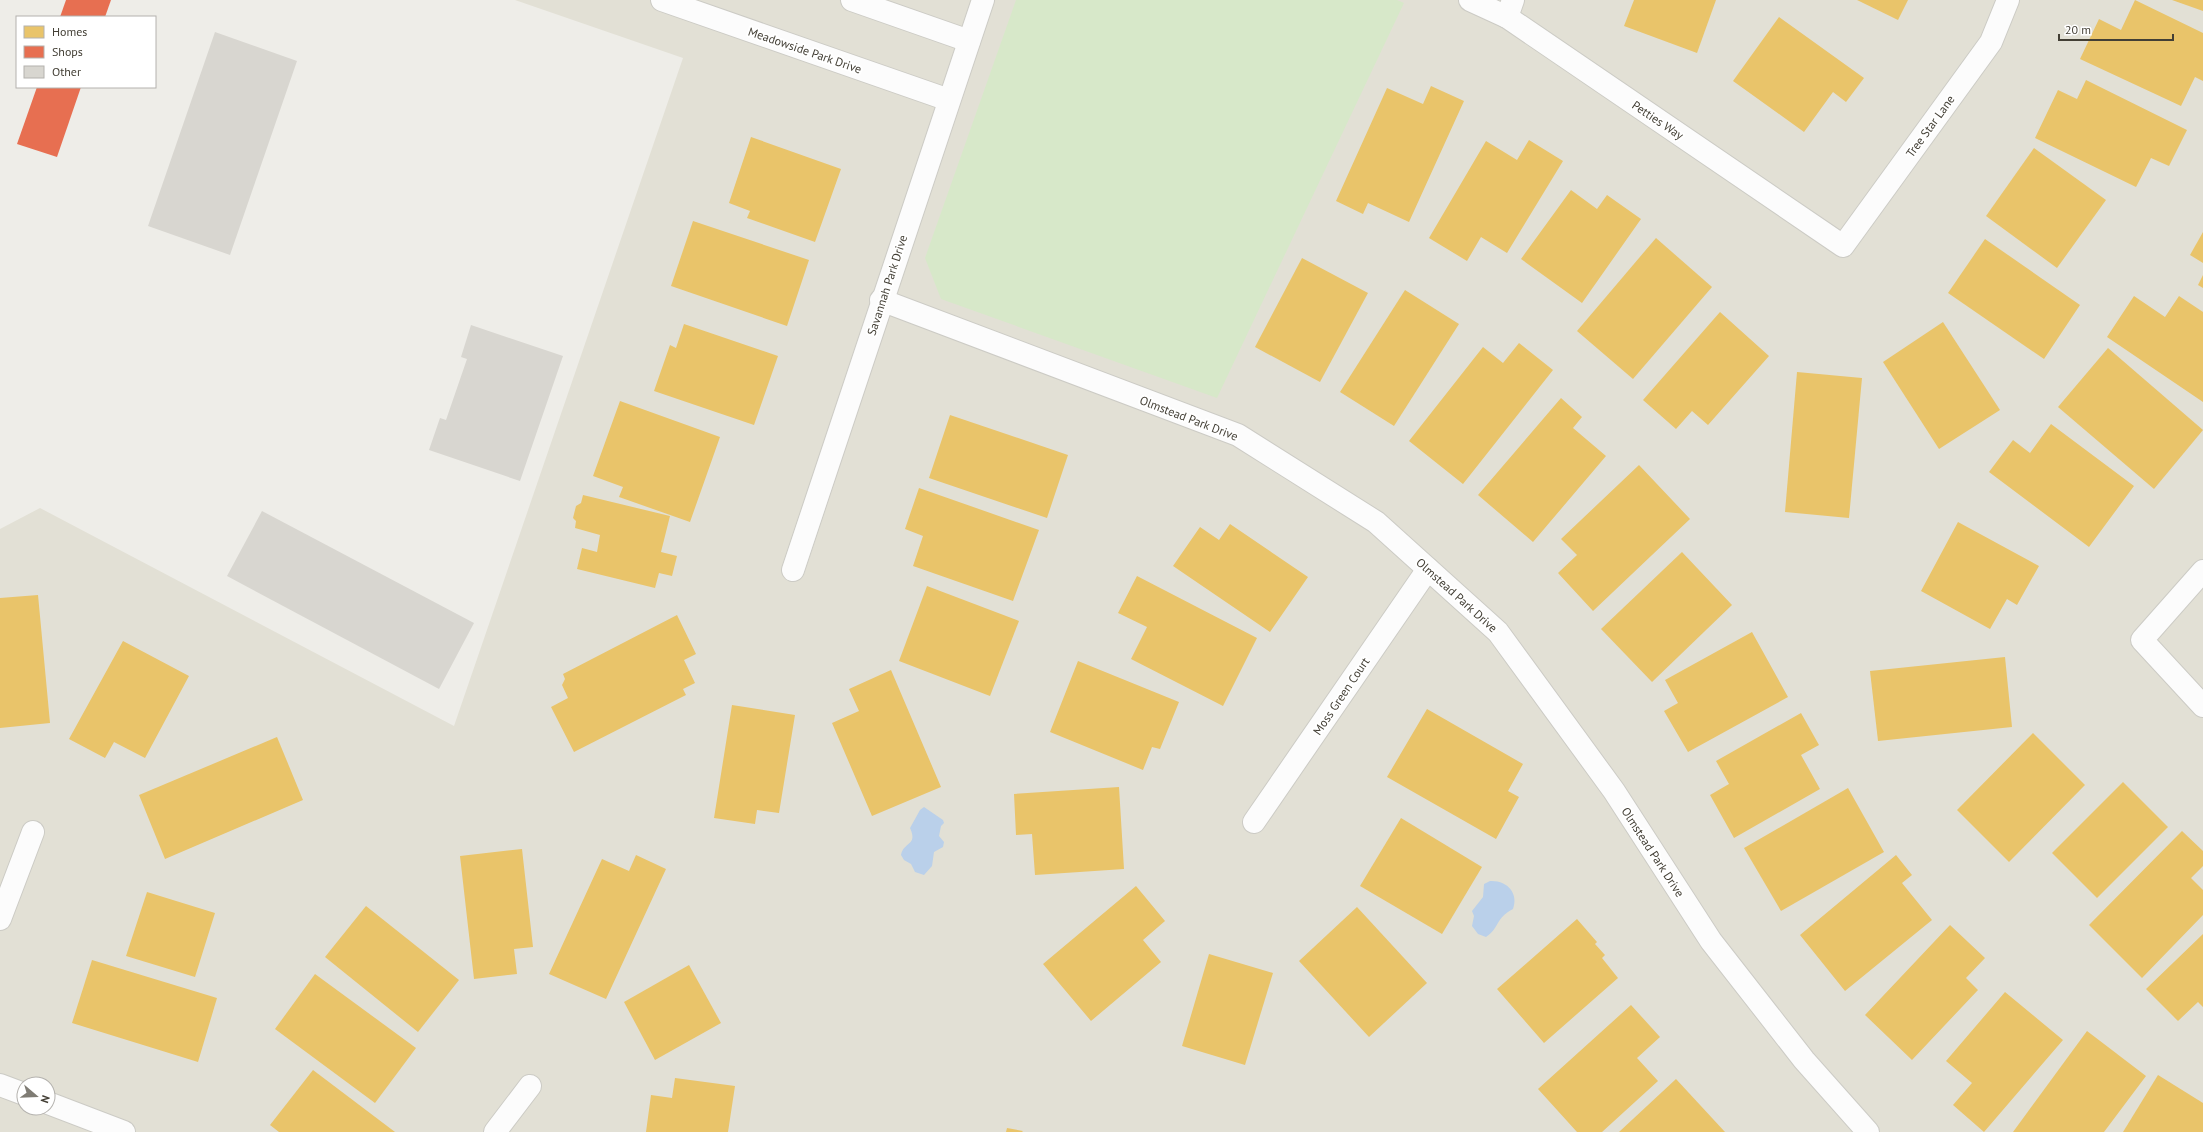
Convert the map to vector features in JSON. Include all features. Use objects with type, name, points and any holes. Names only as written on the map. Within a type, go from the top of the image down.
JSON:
[{"type":"street","name":"Meadowside Park Drive","points":[[662,0],[949,100]]},
{"type":"street","points":[[852,0],[969,41]]},
{"type":"street","name":"Savannah Park Drive","points":[[793,570],[881,300],[982,0]]},
{"type":"street","name":"Petties Way","points":[[1470,0],[1510,9],[1843,246]]},
{"type":"street","name":"Tree Star Lane","points":[[1843,246],[1991,42],[2008,0]]},
{"type":"street","name":"Olmstead Park Drive","points":[[881,300],[1238,435],[1376,522],[1498,632],[1614,791],[1711,941],[1804,1060],[1868,1132]]},
{"type":"street","name":"Moss Green Court","points":[[1254,822],[1428,569]]},
{"type":"street","points":[[2203,571],[2142,640],[2203,706]]},
{"type":"street","points":[[0,918],[33,832]]},
{"type":"street","points":[[0,1085],[16,1091]]},
{"type":"street","points":[[495,1132],[530,1086]]},
{"type":"street","points":[[56,1106],[124,1132]]},
{"type":"shaded area","points":[[515,0],[2203,0],[2203,1132],[0,1132],[0,529],[40,508],[454,726],[683,58]]},
{"type":"green space","points":[[1016,0],[1397,0],[1404,3],[1217,398],[941,299],[925,258]]},
{"type":"water","points":[[924,807],[943,820],[944,823],[941,826],[939,836],[944,842],[943,847],[934,852],[932,866],[924,875],[915,872],[911,864],[904,860],[901,855],[912,838],[910,828],[920,810]]},
{"type":"water","points":[[1490,881],[1496,881],[1506,885],[1513,893],[1514,903],[1513,909],[1507,912],[1500,919],[1494,930],[1486,937],[1478,934],[1472,926],[1474,916],[1472,911],[1483,897],[1484,884]]},
{"type":"building: Homes","points":[[1634,0],[1716,0],[1697,53],[1624,26]]},
{"type":"building: Homes","points":[[1857,0],[1908,0],[1898,20]]},
{"type":"building: Homes","points":[[2135,0],[2203,33],[2203,81],[2195,77],[2181,106],[2080,59],[2099,19],[2121,30]]},
{"type":"building: Homes","points":[[2172,0],[2203,0],[2203,11]]},
{"type":"building: Homes","points":[[1779,17],[1864,78],[1846,102],[1833,92],[1804,132],[1733,81]]},
{"type":"building: Homes","points":[[2086,80],[2187,130],[2169,166],[2151,158],[2136,187],[2035,138],[2058,90],[2077,99]]},
{"type":"building: Homes","points":[[1431,86],[1464,101],[1409,222],[1368,203],[1363,214],[1336,201],[1387,88],[1423,104]]},
{"type":"building: Homes","points":[[751,137],[841,169],[815,242],[747,218],[750,211],[729,203]]},
{"type":"building: Homes","points":[[1529,140],[1563,161],[1507,253],[1481,237],[1467,261],[1429,238],[1486,141],[1517,160]]},
{"type":"building: Homes","points":[[2034,148],[2106,200],[2057,268],[1986,216]]},
{"type":"building: Homes","points":[[1571,190],[1597,209],[1607,195],[1641,219],[1582,303],[1521,259]]},
{"type":"building: Homes","points":[[693,221],[809,260],[787,326],[671,286]]},
{"type":"building: Homes","points":[[2203,232],[2203,263],[2190,255]]},
{"type":"building: Homes","points":[[1656,238],[1712,287],[1633,379],[1577,331]]},
{"type":"building: Homes","points":[[1985,239],[2080,305],[2044,359],[1948,293]]},
{"type":"building: Homes","points":[[1302,258],[1368,293],[1320,382],[1255,347]]},
{"type":"building: Homes","points":[[2203,275],[2203,288],[2198,285]]},
{"type":"building: Homes","points":[[1405,290],[1459,324],[1394,426],[1340,392]]},
{"type":"building: Homes","points":[[2134,296],[2165,317],[2179,296],[2203,312],[2203,402],[2107,337]]},
{"type":"building: Homes","points":[[1720,312],[1769,356],[1708,425],[1692,411],[1676,429],[1643,400]]},
{"type":"building: Homes","points":[[1943,322],[2000,410],[1939,449],[1883,362]]},
{"type":"building: Homes","points":[[684,324],[778,356],[754,425],[654,391],[670,345],[676,348]]},
{"type":"building: Homes","points":[[1519,343],[1553,370],[1463,484],[1409,441],[1483,347],[1503,363]]},
{"type":"building: Homes","points":[[2108,348],[2203,430],[2154,489],[2058,407]]},
{"type":"building: Homes","points":[[1797,372],[1862,378],[1849,518],[1785,512]]},
{"type":"building: Homes","points":[[1561,398],[1582,417],[1573,428],[1606,456],[1533,542],[1478,495]]},
{"type":"building: Homes","points":[[620,401],[720,437],[690,522],[619,497],[623,487],[593,476]]},
{"type":"building: Homes","points":[[950,415],[1068,455],[1047,518],[929,478]]},
{"type":"building: Homes","points":[[2051,424],[2134,486],[2089,547],[1989,472],[2013,440],[2030,453]]},
{"type":"building: Homes","points":[[1639,465],[1690,519],[1593,611],[1558,573],[1577,555],[1561,539]]},
{"type":"building: Homes","points":[[919,488],[1039,530],[1013,601],[913,566],[923,536],[905,529]]},
{"type":"building: Homes","points":[[583,495],[670,516],[661,552],[677,556],[672,576],[659,573],[655,588],[577,569],[582,548],[597,552],[600,535],[575,528],[576,521],[573,518],[576,506],[581,503]]},
{"type":"building: Homes","points":[[1958,522],[2039,566],[2017,605],[2007,599],[1990,629],[1921,591]]},
{"type":"building: Homes","points":[[1230,524],[1308,577],[1270,632],[1173,566],[1200,527],[1219,540]]},
{"type":"building: Homes","points":[[1682,552],[1732,605],[1652,682],[1601,629]]},
{"type":"building: Homes","points":[[1137,576],[1257,638],[1223,706],[1131,659],[1147,627],[1118,613]]},
{"type":"building: Homes","points":[[927,586],[1019,621],[990,696],[899,661]]},
{"type":"building: Homes","points":[[38,595],[50,723],[0,728],[0,598]]},
{"type":"building: Homes","points":[[677,615],[696,654],[684,660],[695,683],[683,689],[686,695],[574,752],[551,707],[568,698],[562,685],[565,679],[563,674]]},
{"type":"building: Homes","points":[[1752,632],[1788,697],[1688,752],[1664,711],[1678,703],[1665,680]]},
{"type":"building: Homes","points":[[123,641],[189,676],[145,758],[114,742],[105,758],[69,739]]},
{"type":"building: Homes","points":[[2005,657],[2012,727],[1878,741],[1870,671]]},
{"type":"building: Homes","points":[[1078,661],[1179,702],[1160,749],[1152,747],[1143,770],[1050,732]]},
{"type":"building: Homes","points":[[891,670],[941,787],[872,816],[832,723],[859,711],[849,689]]},
{"type":"building: Homes","points":[[732,705],[795,715],[779,813],[757,810],[755,824],[714,818]]},
{"type":"building: Homes","points":[[1427,709],[1523,764],[1508,791],[1519,797],[1496,839],[1387,777]]},
{"type":"building: Homes","points":[[1801,713],[1819,745],[1801,755],[1820,789],[1734,838],[1710,795],[1729,784],[1716,761]]},
{"type":"building: Homes","points":[[2033,733],[2085,785],[2009,862],[1957,810]]},
{"type":"building: Homes","points":[[277,737],[303,800],[165,859],[139,795]]},
{"type":"building: Homes","points":[[2123,782],[2168,827],[2097,898],[2052,853]]},
{"type":"building: Homes","points":[[1119,787],[1124,869],[1035,875],[1032,834],[1016,835],[1014,794]]},
{"type":"building: Homes","points":[[1848,788],[1884,852],[1781,911],[1744,848]]},
{"type":"building: Homes","points":[[1401,818],[1482,867],[1442,934],[1360,886]]},
{"type":"building: Homes","points":[[2182,831],[2203,851],[2203,866],[2191,878],[2203,890],[2203,915],[2142,978],[2089,925]]},
{"type":"building: Homes","points":[[522,849],[533,947],[514,949],[517,974],[474,979],[460,856]]},
{"type":"building: Homes","points":[[636,855],[666,869],[606,999],[549,974],[602,859],[629,871]]},
{"type":"building: Homes","points":[[1896,855],[1912,875],[1902,883],[1932,920],[1845,991],[1800,935]]},
{"type":"building: Homes","points":[[1136,886],[1165,921],[1143,940],[1161,962],[1091,1021],[1043,964]]},
{"type":"building: Homes","points":[[147,892],[215,913],[195,977],[126,956]]},
{"type":"building: Homes","points":[[366,906],[459,980],[418,1032],[325,957]]},
{"type":"building: Homes","points":[[1357,907],[1427,983],[1369,1037],[1299,961]]},
{"type":"building: Homes","points":[[1577,919],[1597,942],[1595,944],[1605,955],[1602,958],[1618,978],[1544,1043],[1497,989]]},
{"type":"building: Homes","points":[[1950,925],[1985,958],[1966,978],[1978,990],[1912,1060],[1865,1015]]},
{"type":"building: Homes","points":[[2203,934],[2203,1007],[2198,1002],[2178,1021],[2146,989]]},
{"type":"building: Homes","points":[[1209,954],[1273,973],[1245,1065],[1182,1046]]},
{"type":"building: Homes","points":[[92,960],[217,998],[198,1062],[72,1023]]},
{"type":"building: Homes","points":[[689,965],[721,1023],[655,1060],[624,1002]]},
{"type":"building: Homes","points":[[315,974],[416,1048],[375,1103],[275,1029]]},
{"type":"building: Homes","points":[[2005,992],[2063,1040],[1984,1132],[1953,1105],[1972,1083],[1946,1061]]},
{"type":"building: Homes","points":[[1631,1005],[1660,1037],[1637,1058],[1658,1081],[1602,1132],[1577,1132],[1538,1089]]},
{"type":"building: Homes","points":[[2087,1031],[2146,1076],[2104,1132],[2013,1132]]},
{"type":"building: Homes","points":[[313,1070],[395,1132],[279,1132],[270,1125]]},
{"type":"building: Homes","points":[[2158,1075],[2203,1103],[2203,1132],[2123,1132]]},
{"type":"building: Homes","points":[[675,1078],[735,1086],[728,1132],[646,1132],[651,1095],[672,1098]]},
{"type":"building: Homes","points":[[1676,1079],[1725,1132],[1619,1132]]},
{"type":"building: Homes","points":[[1007,1128],[1023,1131],[1006,1132]]},
{"type":"building: Shops","points":[[66,0],[111,0],[105,16],[60,16]]},
{"type":"building: Shops","points":[[37,88],[81,88],[57,157],[17,144]]},
{"type":"building: Other","points":[[215,32],[297,61],[230,255],[148,226]]},
{"type":"building: Other","points":[[471,325],[563,356],[520,481],[429,450],[440,418],[446,420],[467,359],[461,357]]},
{"type":"building: Other","points":[[262,511],[474,623],[439,689],[227,576]]}]
